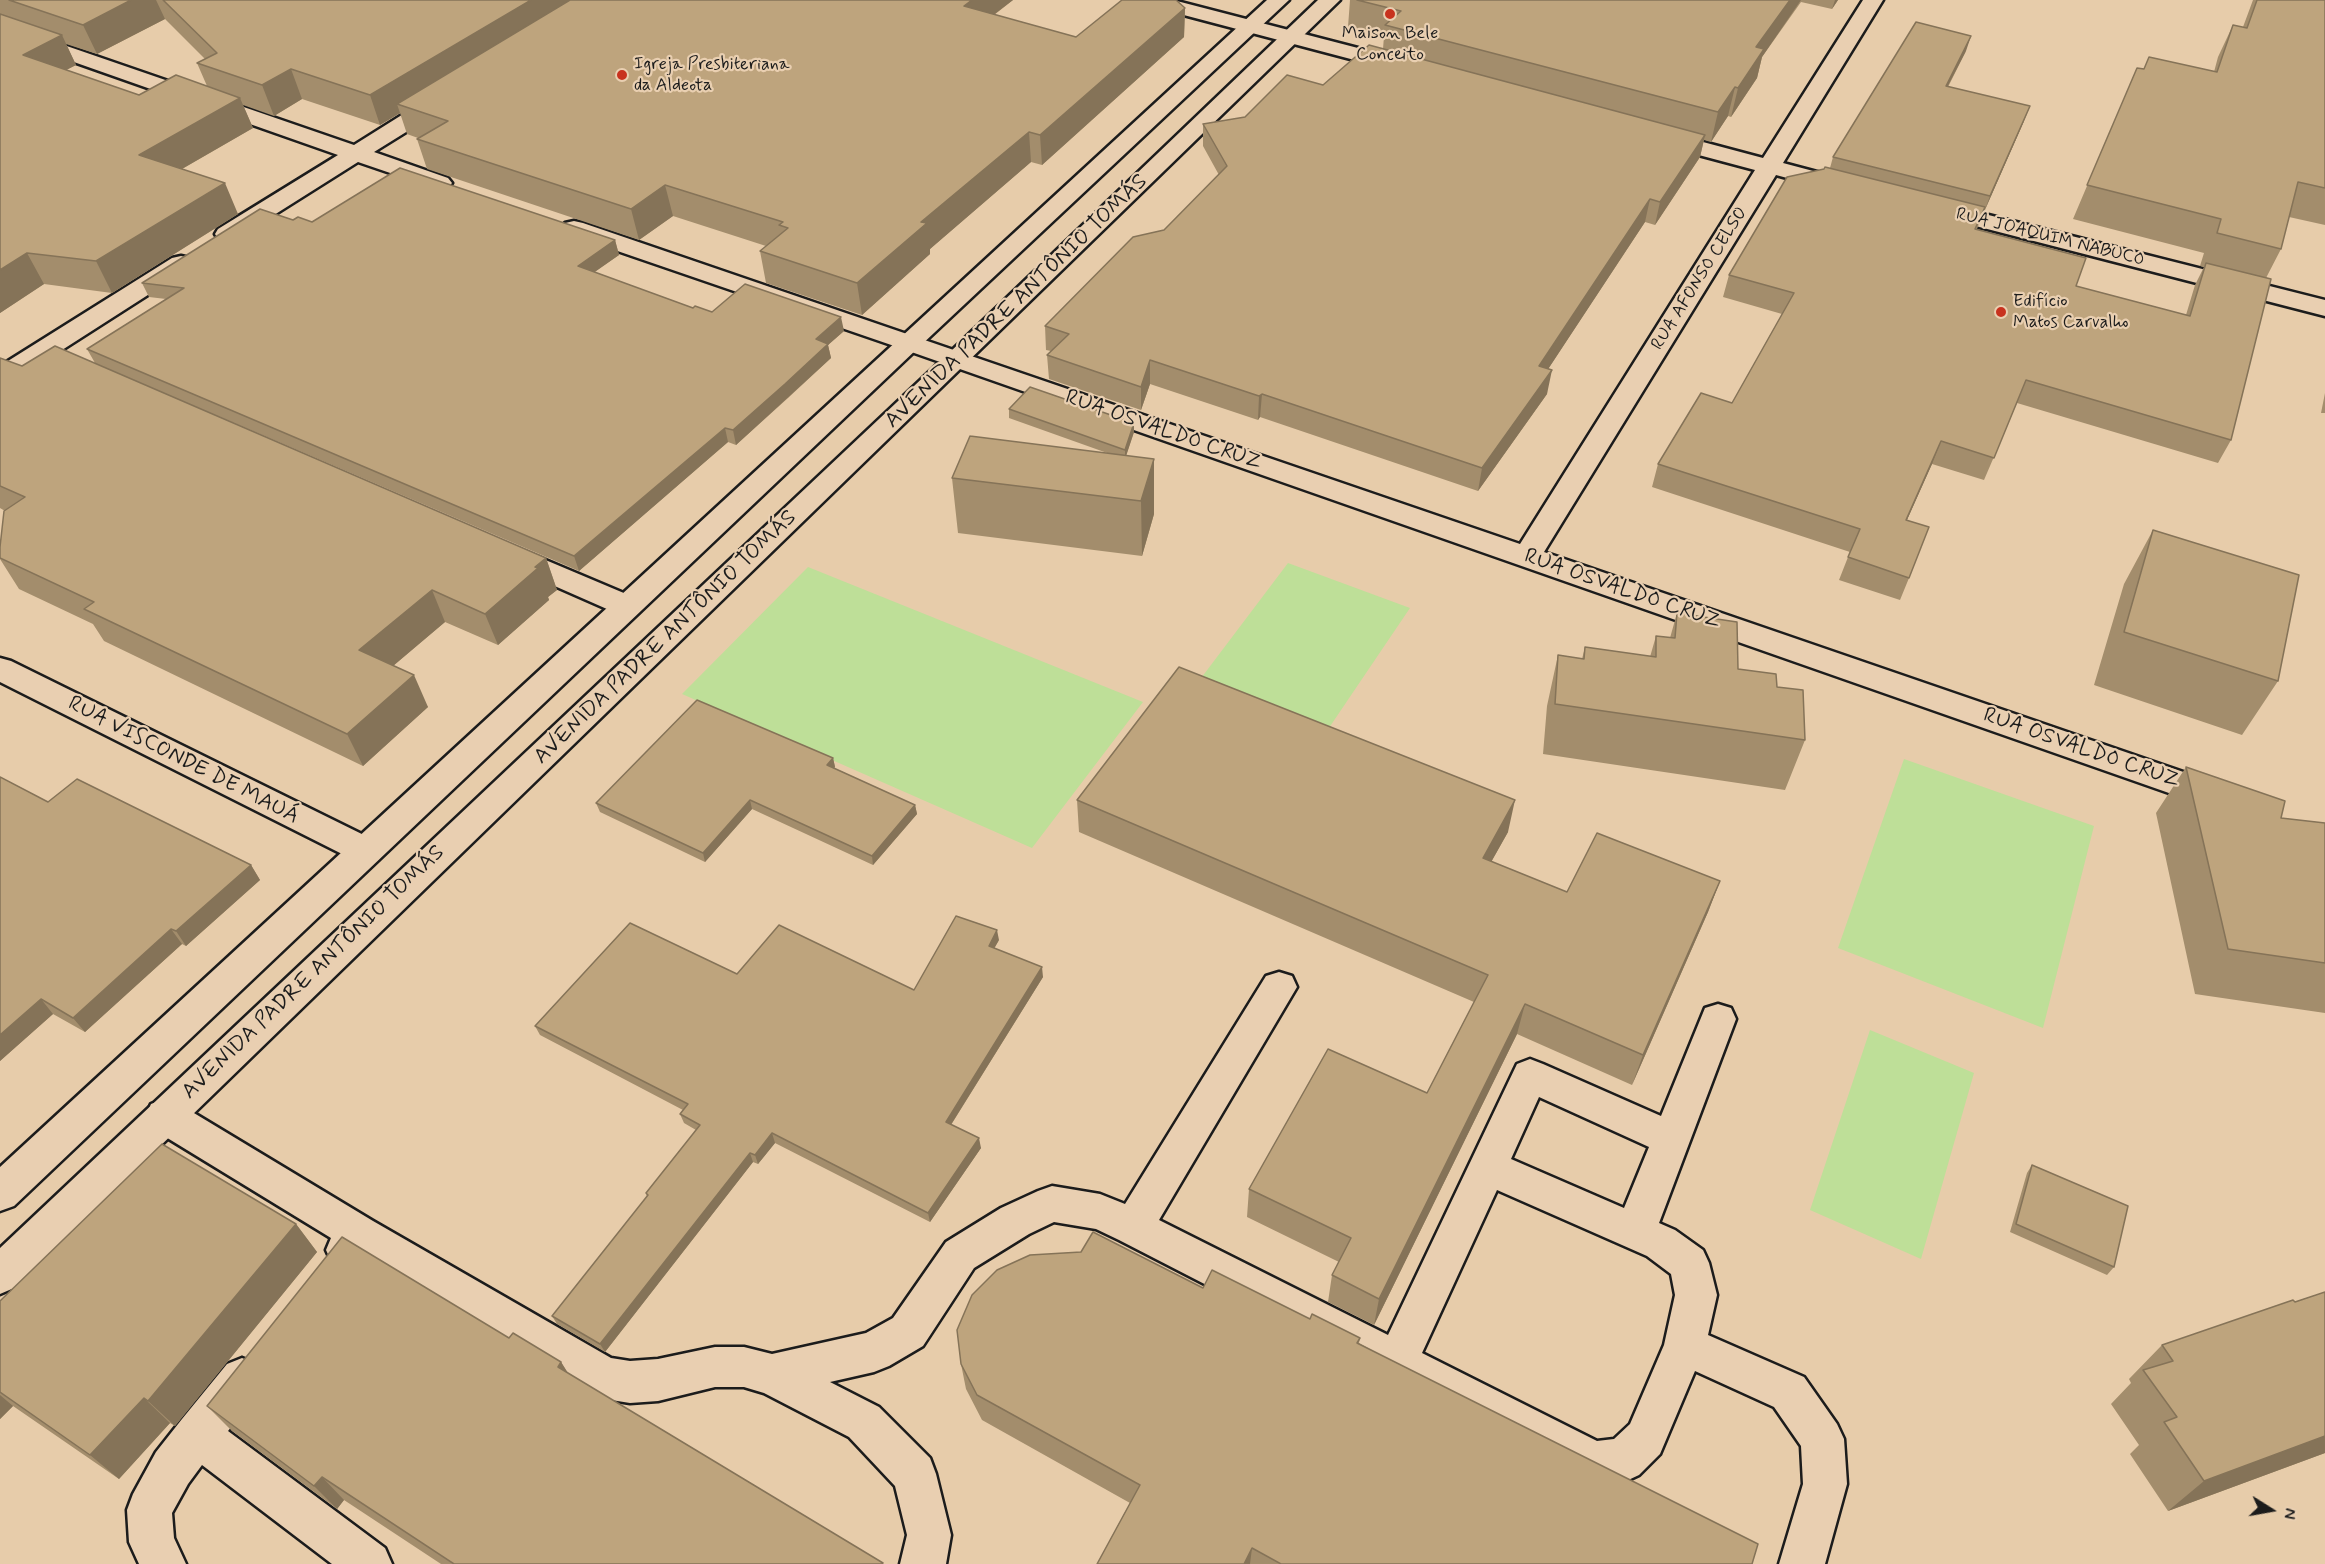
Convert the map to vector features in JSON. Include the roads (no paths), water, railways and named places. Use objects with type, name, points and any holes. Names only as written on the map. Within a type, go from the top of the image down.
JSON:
[{"type":"street","points":[[1149,0],[1424,73]]},
{"type":"street","name":"AVENIDA PADRE ANTÔNIO TOMÁS","points":[[0,1193],[909,342],[1280,0]]},
{"type":"street","name":"AVENIDA PADRE ANTÔNIO TOMÁS","points":[[0,1275],[1330,0]]},
{"type":"street","name":"RUA AFONSO CELSO","points":[[1526,557],[1873,0]]},
{"type":"street","points":[[0,28],[456,188]]},
{"type":"street","points":[[0,378],[455,92]]},
{"type":"street","points":[[1632,129],[1863,190]]},
{"type":"street","name":"RUA JOAQUIM NABUCO","points":[[1921,205],[2325,308]]},
{"type":"street","name":"RUA OSVALDO CRUZ","points":[[558,223],[909,342],[2246,807]]},
{"type":"street","points":[[41,352],[74,366]]},
{"type":"street","points":[[486,545],[627,606]]},
{"type":"street","name":"RUA VISCONDE DE MAUÁ","points":[[0,669],[366,851]]},
{"type":"street","points":[[1133,1227],[1279,987]]},
{"type":"street","points":[[1635,1232],[1718,1018]]},
{"type":"street","points":[[1397,1360],[1530,1075],[1672,1139]]},
{"type":"street","points":[[165,1116],[359,1234],[605,1378],[630,1382],[658,1380],[715,1367],[744,1367],[772,1375],[864,1422],[914,1474],[929,1535],[923,1564]]},
{"type":"street","points":[[772,1375],[874,1352],[908,1332],[960,1255],[1015,1221],[1052,1204],[1100,1212],[1133,1227],[1595,1463],[1624,1460],[1645,1439],[1685,1345],[1696,1295],[1689,1263],[1661,1243],[1487,1167]]},
{"type":"street","points":[[322,1279],[359,1234]]},
{"type":"street","points":[[1685,1345],[1790,1392],[1822,1439],[1825,1484],[1802,1564]]},
{"type":"street","points":[[163,1564],[152,1542],[149,1510],[172,1468],[263,1352]]},
{"type":"street","points":[[197,1434],[369,1564]]},
{"type":"place","name":"Maison Bele Conceito","points":[[1390,14]]},
{"type":"place","name":"Igreja Presbiteriana da Aldeota","points":[[622,75]]},
{"type":"place","name":"Edifício Matos Carvalho","points":[[2001,312]]}]
